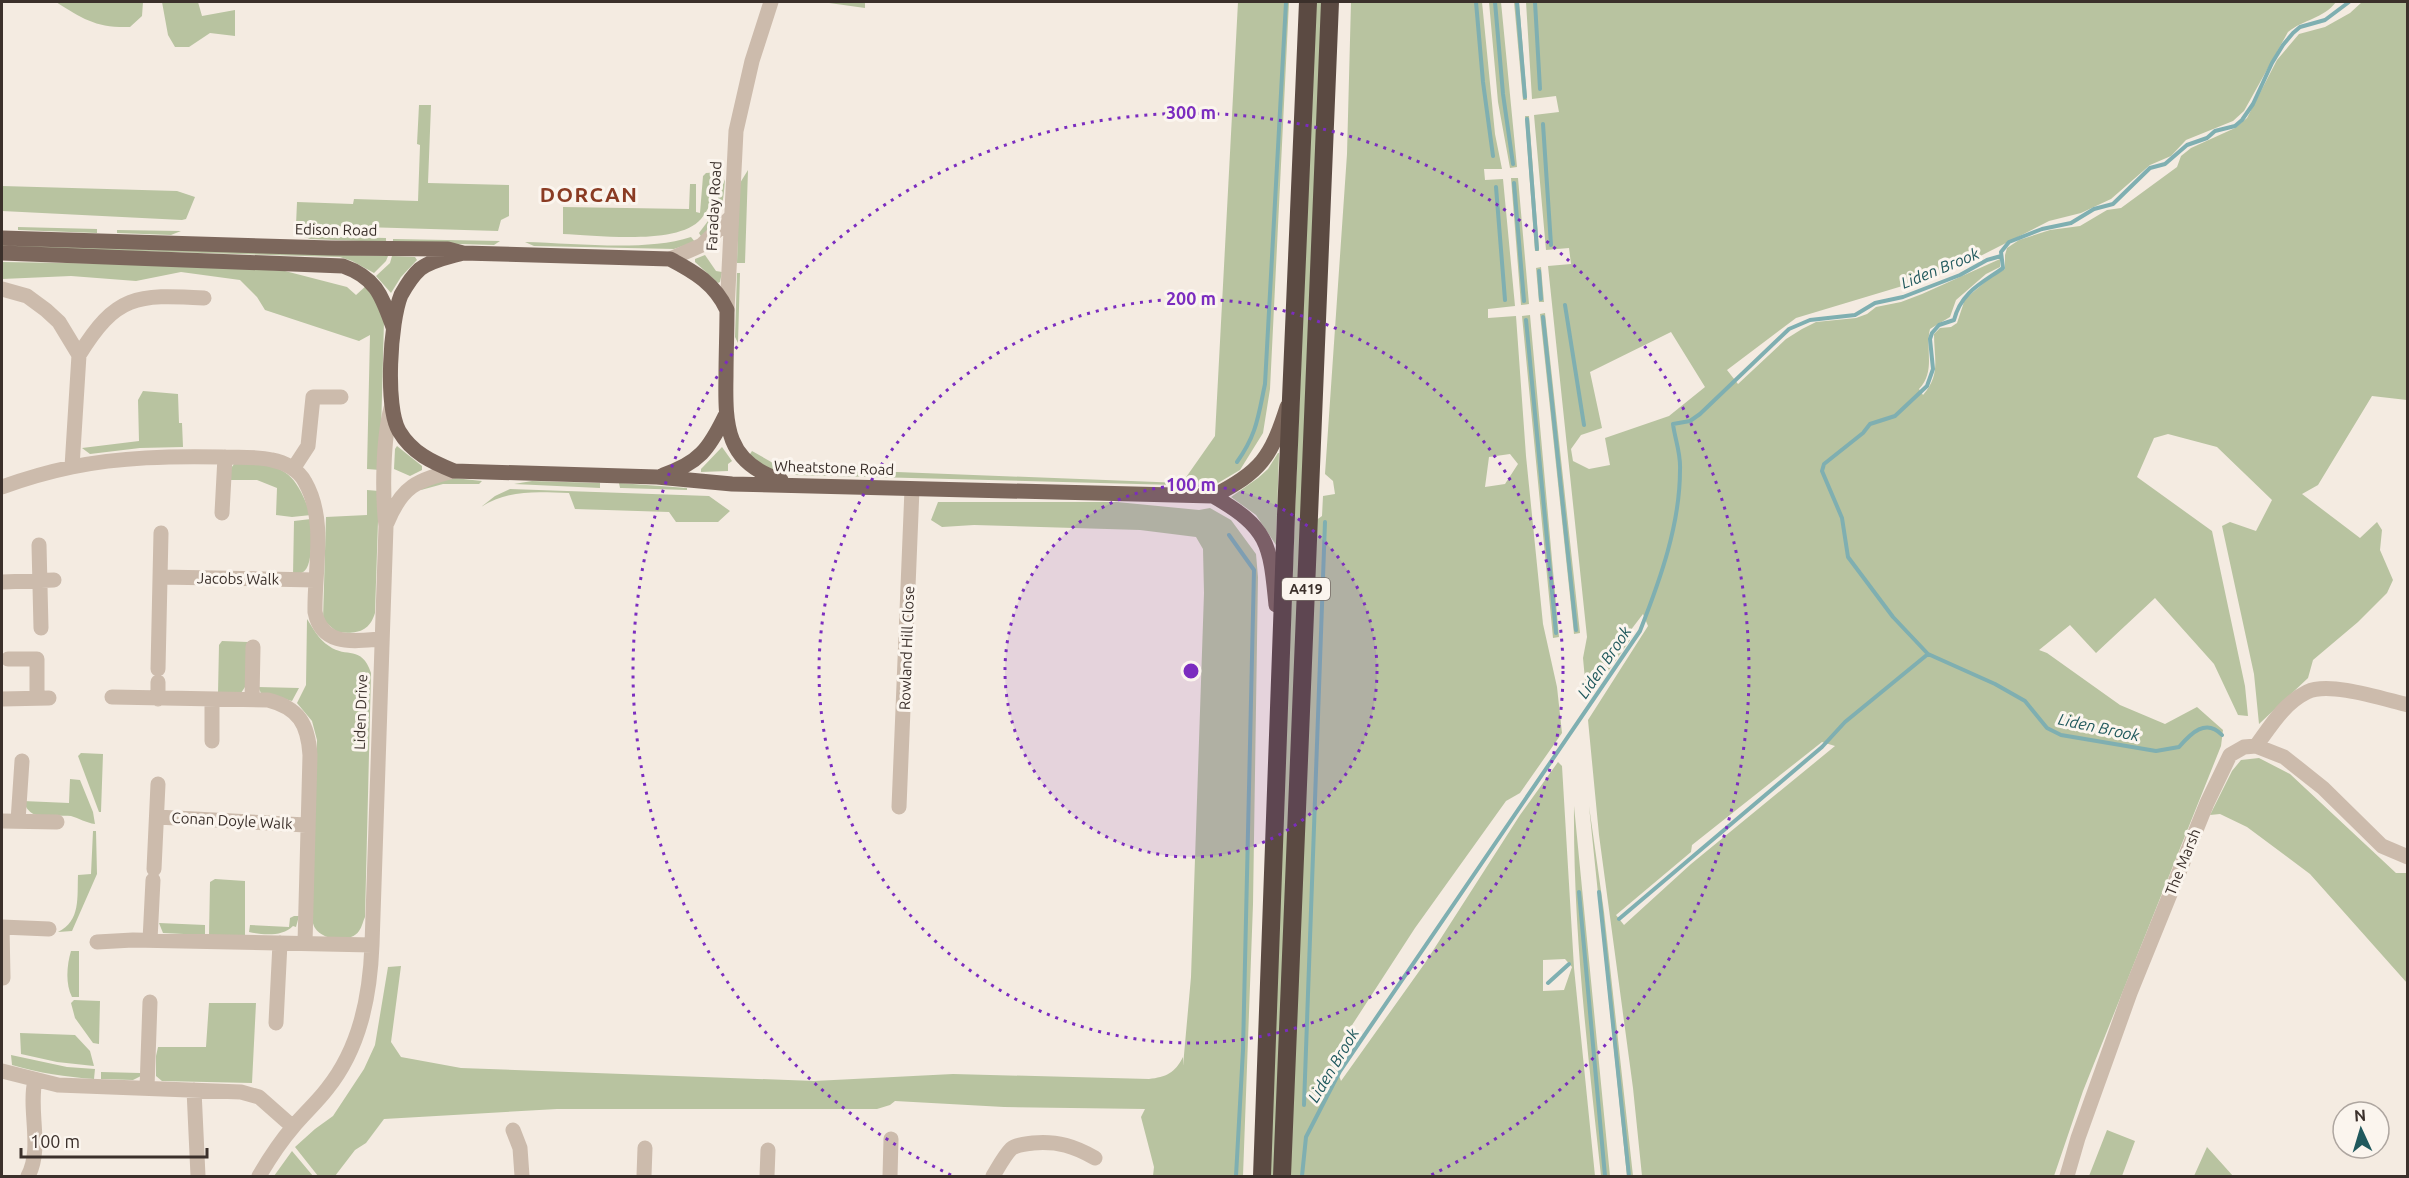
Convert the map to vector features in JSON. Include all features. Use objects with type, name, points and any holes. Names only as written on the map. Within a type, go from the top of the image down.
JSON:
[{"type":"highway","name":"A419","points":[[1262,1176],[1286,515],[1308,2]]},
{"type":"highway","name":"A419","points":[[1282,1176],[1330,2]]},
{"type":"main road","name":"Edison Road","points":[[2,238],[309,248],[448,249],[463,253],[670,259],[705,280],[721,298],[727,310]]},
{"type":"main road","points":[[2,253],[343,266],[362,275],[373,284],[384,299],[393,327]]},
{"type":"main road","name":"Liden Drive","points":[[391,408],[393,327],[401,297],[411,279],[429,264],[463,253]]},
{"type":"main road","name":"Faraday Road","points":[[727,310],[725,416],[735,447],[746,462],[763,474],[797,485]]},
{"type":"main road","points":[[1282,657],[1272,558],[1268,547],[1248,518],[1214,495],[1244,480],[1264,460],[1277,438],[1293,390]]},
{"type":"main road","name":"Wheatstone Road","points":[[391,408],[398,429],[416,451],[428,460],[454,471],[657,477],[732,484],[1214,495]]},
{"type":"main road","name":"Faraday Road","points":[[657,477],[680,469],[700,457],[716,435],[725,416]]},
{"type":"street","name":"Faraday Road","points":[[727,310],[732,174],[738,123],[752,61],[771,2]]},
{"type":"street","name":"Edison Road","points":[[670,259],[702,245],[731,217]]},
{"type":"street","points":[[2,289],[27,296],[46,310],[68,336],[80,355]]},
{"type":"street","points":[[72,467],[80,355],[97,327],[117,308],[142,299],[162,296],[204,298]]},
{"type":"street","points":[[293,469],[308,446],[313,397],[341,397]]},
{"type":"street","name":"Liden Drive","points":[[258,1176],[293,1127],[333,1080],[354,1041],[366,1002],[372,945],[386,526],[385,472],[387,421],[391,408]]},
{"type":"street","points":[[2,487],[72,467],[142,457],[225,457],[272,460],[293,469],[304,480],[311,493],[316,516],[315,612],[322,629],[332,637],[341,640],[381,639]]},
{"type":"street","points":[[222,513],[225,457]]},
{"type":"street","name":"Wheatstone Road","points":[[386,526],[393,507],[409,487],[425,478],[454,471]]},
{"type":"street","name":"Rowland Hill Close","points":[[899,807],[912,489]]},
{"type":"street","points":[[158,699],[161,533]]},
{"type":"street","points":[[39,545],[47,580],[41,628]]},
{"type":"street","name":"Jacobs Walk","points":[[161,577],[315,580]]},
{"type":"street","points":[[2,582],[47,580]]},
{"type":"street","points":[[252,699],[253,647]]},
{"type":"street","points":[[2,699],[43,698],[37,659],[8,659]]},
{"type":"street","points":[[2408,705],[2333,689],[2314,689],[2289,705],[2256,746],[2284,757],[2323,788],[2382,846],[2408,857]]},
{"type":"street","name":"Conan Doyle Walk","points":[[112,697],[252,699],[281,703],[295,711],[301,719],[309,746],[305,943]]},
{"type":"street","points":[[212,700],[212,741]]},
{"type":"street","name":"The Marsh","points":[[2067,1176],[2078,1138],[2130,993],[2225,761],[2238,749],[2256,746]]},
{"type":"street","points":[[18,821],[22,761]]},
{"type":"street","name":"Conan Doyle Walk","points":[[150,940],[158,784]]},
{"type":"street","name":"Conan Doyle Walk","points":[[157,817],[306,825]]},
{"type":"street","points":[[2,821],[57,822]]},
{"type":"street","points":[[3,978],[2,927],[49,929]]},
{"type":"street","points":[[97,942],[150,940],[372,945]]},
{"type":"street","points":[[276,1023],[280,943]]},
{"type":"street","points":[[147,1088],[150,1002]]},
{"type":"street","points":[[2,1071],[35,1080],[79,1086],[241,1092],[259,1097],[293,1127]]},
{"type":"street","points":[[33,1175],[32,1092],[35,1080]]},
{"type":"street","points":[[194,1090],[198,1176]]},
{"type":"street","points":[[513,1130],[520,1148],[522,1176]]},
{"type":"street","points":[[890,1176],[891,1139]]},
{"type":"street","points":[[993,1176],[1009,1151],[1016,1146],[1047,1142],[1061,1143],[1075,1147],[1095,1158]]},
{"type":"street","points":[[645,1148],[649,1174]]},
{"type":"street","points":[[766,1176],[768,1150]]},
{"type":"green space","points":[[56,2],[143,2],[142,16],[130,27],[108,26],[82,18]]},
{"type":"green space","points":[[162,2],[198,2],[202,16],[235,10],[235,36],[210,33],[189,47],[175,47],[168,35]]},
{"type":"green space","points":[[822,2],[865,2],[865,8]]},
{"type":"green space","points":[[1238,2],[1289,2],[1270,389],[1263,433],[1240,470],[1213,486],[795,475],[795,468],[1182,483],[1215,436]]},
{"type":"green space","points":[[1315,2],[1322,2],[1275,1176],[1269,1176]]},
{"type":"green space","points":[[1351,2],[1482,2],[1495,134],[1502,169],[1484,169],[1485,180],[1503,179],[1515,306],[1488,309],[1488,318],[1516,316],[1526,456],[1543,624],[1557,687],[1562,733],[1520,793],[1506,801],[1415,928],[1332,1056],[1341,1081],[1425,963],[1520,815],[1558,762],[1562,766],[1574,968],[1595,1176],[1290,1176],[1315,521],[1322,516],[1323,496],[1335,494],[1333,481],[1325,474],[1347,154]],"holes":[[[1510,454],[1518,464],[1505,484],[1485,487],[1489,457]],[[1565,959],[1572,967],[1564,990],[1543,991],[1543,960]]]},
{"type":"green space","points":[[1489,2],[1501,2],[1517,167],[1510,168],[1498,102]]},
{"type":"green space","points":[[1514,2],[1519,2],[1527,100],[1523,100]]},
{"type":"green space","points":[[1526,2],[2336,2],[2319,16],[2288,32],[2244,111],[2233,121],[2186,140],[2171,156],[2150,165],[2111,199],[2081,213],[2049,221],[1949,272],[1796,318],[1727,370],[1738,384],[1786,339],[1816,322],[1856,318],[1876,307],[1901,302],[1922,294],[2000,259],[2000,267],[1986,274],[1956,300],[1950,317],[1930,329],[1929,368],[1919,389],[1923,395],[1934,373],[1934,334],[1940,328],[1951,327],[1957,323],[1965,299],[1991,277],[2005,269],[2007,248],[2019,240],[2050,230],[2080,226],[2107,210],[2121,208],[2177,167],[2181,156],[2191,148],[2235,128],[2247,118],[2277,60],[2299,34],[2325,27],[2350,13],[2362,2],[2407,2],[2407,400],[2372,396],[2318,485],[2302,494],[2360,538],[2377,522],[2382,530],[2380,550],[2393,580],[2387,593],[2358,622],[2313,660],[2308,678],[2259,724],[2254,674],[2222,526],[2230,522],[2256,531],[2272,500],[2217,447],[2168,434],[2154,438],[2137,477],[2212,531],[2245,686],[2248,716],[2238,715],[2214,664],[2155,598],[2096,653],[2070,625],[2039,650],[2047,653],[2120,705],[2165,724],[2197,707],[2223,730],[2221,746],[2083,1091],[2054,1176],[1642,1176],[1633,1088],[1599,835],[1588,720],[1648,626],[1643,614],[1627,635],[1630,640],[1587,701],[1583,658],[1587,637],[1548,266],[1571,264],[1569,248],[1546,250],[1534,115],[1559,112],[1556,96],[1532,99]],"holes":[[[1671,332],[1705,387],[1669,416],[1605,438],[1610,465],[1589,469],[1573,461],[1571,449],[1581,435],[1602,428],[1590,372]],[[1822,742],[1835,746],[1691,864],[1624,925],[1616,915],[1691,852],[1692,845]]]},
{"type":"green space","points":[[419,105],[431,105],[428,183],[509,185],[509,216],[501,220],[498,231],[296,225],[297,202],[353,204],[354,199],[418,201]]},
{"type":"green space","points":[[1525,116],[1529,116],[1539,251],[1535,251]]},
{"type":"green space","points":[[748,170],[745,263],[737,263],[739,190],[740,183]]},
{"type":"green space","points":[[720,172],[708,208],[701,219],[690,227],[656,236],[615,237],[563,234],[563,207],[689,209],[690,184],[696,184],[696,212],[700,213],[703,176],[706,173]]},
{"type":"green space","points":[[1511,178],[1518,178],[1529,304],[1521,305]]},
{"type":"green space","points":[[725,179],[718,218],[702,238],[699,233],[711,217]]},
{"type":"green space","points":[[2,186],[177,191],[195,197],[186,219],[182,220],[2,211]]},
{"type":"green space","points":[[18,227],[97,229],[97,233],[18,230]]},
{"type":"green space","points":[[117,230],[181,231],[171,235],[117,233]]},
{"type":"green space","points":[[302,236],[386,238],[386,242],[310,239]]},
{"type":"green space","points":[[691,237],[695,242],[674,249],[534,246],[525,242],[631,245],[673,242]]},
{"type":"green space","points":[[393,239],[500,241],[494,245],[393,242]]},
{"type":"green space","points":[[2,245],[388,256],[374,273],[340,257],[25,248],[2,247]]},
{"type":"green space","points":[[705,255],[716,271],[722,272],[720,282],[718,283],[695,262],[695,259]]},
{"type":"green space","points":[[392,256],[415,257],[417,260],[401,277],[391,293],[376,276],[390,263]]},
{"type":"green space","points":[[2,262],[194,265],[285,271],[347,287],[356,295],[367,285],[384,321],[380,470],[367,469],[370,335],[359,341],[265,310],[257,297],[240,280],[181,272],[136,281],[71,276],[2,279]]},
{"type":"green space","points":[[1541,267],[1544,302],[1539,302],[1536,268]]},
{"type":"green space","points":[[737,273],[740,273],[738,343],[735,337]]},
{"type":"green space","points":[[1545,313],[1580,633],[1574,634],[1540,314]]},
{"type":"green space","points":[[1530,315],[1559,637],[1553,638],[1522,316]]},
{"type":"green space","points":[[143,391],[178,394],[183,447],[140,448],[90,454],[82,448],[139,441],[138,400]]},
{"type":"green space","points":[[397,446],[422,466],[422,470],[410,476],[394,469]]},
{"type":"green space","points":[[722,447],[732,461],[728,464],[728,471],[701,472],[701,469]]},
{"type":"green space","points":[[752,451],[787,471],[787,474],[771,471],[748,457]]},
{"type":"green space","points":[[1278,453],[1276,545],[1256,515],[1231,497],[1268,469]]},
{"type":"green space","points":[[235,463],[265,465],[285,472],[298,487],[311,515],[292,517],[276,515],[277,488],[257,480],[231,480],[231,468]]},
{"type":"green space","points":[[454,478],[482,481],[479,484],[443,484],[421,490],[423,484]]},
{"type":"green space","points":[[532,481],[600,483],[600,488],[514,484]]},
{"type":"green space","points":[[619,483],[687,488],[687,490],[620,488]]},
{"type":"green space","points":[[510,489],[709,496],[730,511],[718,522],[676,522],[669,512],[575,509],[569,493],[546,492],[513,494],[481,507],[495,496]]},
{"type":"green space","points":[[367,490],[379,491],[375,613],[369,625],[360,631],[337,632],[323,620],[326,517],[367,515]]},
{"type":"green space","points":[[938,502],[1117,502],[1199,510],[1210,508],[1231,520],[1256,554],[1258,577],[1253,904],[1243,1176],[1153,1176],[1154,1167],[1141,1117],[1145,1109],[1004,1107],[895,1101],[877,1109],[557,1109],[384,1119],[366,1143],[355,1150],[335,1176],[318,1176],[295,1147],[333,1116],[364,1069],[375,1045],[388,967],[401,966],[391,1042],[401,1057],[461,1068],[814,1081],[953,1074],[1149,1079],[1169,1073],[1177,1067],[1183,1057],[1183,1066],[1191,977],[1204,593],[1203,549],[1196,537],[1140,530],[974,525],[942,527],[931,520]]},
{"type":"green space","points":[[311,519],[309,563],[303,572],[293,575],[294,521]]},
{"type":"green space","points":[[307,619],[325,643],[336,650],[363,658],[371,673],[365,917],[359,931],[344,939],[324,936],[314,927],[311,914],[317,740],[312,721],[297,703],[306,685]]},
{"type":"green space","points":[[222,641],[248,642],[245,687],[241,693],[218,693],[219,645]]},
{"type":"green space","points":[[258,687],[299,688],[292,701],[261,693]]},
{"type":"green space","points":[[81,753],[103,754],[101,812],[99,812],[78,756]]},
{"type":"green space","points":[[2259,758],[2290,774],[2396,873],[2407,873],[2407,983],[2310,874],[2247,827],[2220,814],[2210,815],[2232,771],[2241,760]]},
{"type":"green space","points":[[70,779],[80,780],[93,812],[95,824],[71,816],[37,815],[31,813],[23,801],[69,803]]},
{"type":"green space","points":[[1574,806],[1610,1176],[1601,1176],[1586,1038],[1576,899]]},
{"type":"green space","points":[[1589,806],[1604,912],[1633,1176],[1627,1176]]},
{"type":"green space","points":[[93,831],[96,831],[97,874],[72,931],[58,932],[71,922],[74,915],[78,875],[91,874]]},
{"type":"green space","points":[[215,879],[245,881],[245,936],[209,935],[210,882]]},
{"type":"green space","points":[[299,916],[296,927],[293,926],[278,934],[249,932],[250,925],[289,927],[290,918]]},
{"type":"green space","points":[[159,923],[205,925],[205,935],[163,933]]},
{"type":"green space","points":[[71,951],[79,951],[79,997],[72,997],[68,986]]},
{"type":"green space","points":[[74,1000],[100,1001],[99,1044],[93,1043],[75,1018],[71,1003]]},
{"type":"green space","points":[[209,1003],[256,1003],[252,1083],[162,1081],[156,1076],[158,1047],[206,1047]]},
{"type":"green space","points":[[20,1033],[75,1035],[90,1051],[94,1066],[57,1062],[21,1054]]},
{"type":"green space","points":[[11,1055],[67,1067],[95,1069],[94,1079],[53,1074],[12,1065]]},
{"type":"green space","points":[[101,1072],[140,1073],[141,1076],[133,1080],[101,1079]]},
{"type":"green space","points":[[2107,1130],[2135,1141],[2122,1176],[2089,1176]]},
{"type":"green space","points":[[2207,1147],[2233,1176],[2194,1176]]},
{"type":"green space","points":[[292,1151],[313,1176],[274,1176]]},
{"type":"waterway","points":[[1237,462],[1253,434],[1265,384],[1286,2]]},
{"type":"waterway","points":[[1476,2],[1483,82],[1493,156]]},
{"type":"waterway","points":[[1495,2],[1503,94],[1513,164]]},
{"type":"waterway","points":[[1517,2],[1525,97]]},
{"type":"waterway","points":[[1535,2],[1540,89]]},
{"type":"waterway","name":"Liden Brook","points":[[2222,735],[2210,728],[2199,729],[2179,747],[2156,751],[2061,735],[2047,728],[2025,701],[1995,684],[1928,654],[1893,617],[1848,557],[1842,518],[1822,471],[1824,464],[1863,433],[1870,424],[1895,416],[1927,386],[1933,369],[1930,339],[1932,333],[1939,325],[1954,320],[1957,310],[1967,295],[2003,268],[2001,252],[2009,242],[2042,229],[2071,223],[2094,209],[2113,204],[2150,168],[2165,164],[2187,145],[2207,138],[2215,131],[2235,126],[2253,104],[2272,63],[2293,33],[2300,27],[2325,20],[2349,2]]},
{"type":"waterway","points":[[1527,119],[1537,249]]},
{"type":"waterway","points":[[1543,124],[1551,245]]},
{"type":"waterway","points":[[1514,183],[1524,301]]},
{"type":"waterway","points":[[1496,187],[1505,300]]},
{"type":"waterway","name":"Liden Brook","points":[[1302,1176],[1306,1137],[1340,1071],[1640,631],[1655,592],[1677,511],[1680,464],[1673,424],[1690,421],[1700,414],[1789,329],[1810,320],[1855,315],[1875,303],[1903,297],[2001,256]]},
{"type":"waterway","points":[[1539,271],[1541,299]]},
{"type":"waterway","points":[[1565,305],[1584,425]]},
{"type":"waterway","points":[[1543,317],[1576,630]]},
{"type":"waterway","points":[[1526,320],[1556,633]]},
{"type":"waterway","points":[[1304,1105],[1325,522]]},
{"type":"waterway","points":[[1229,535],[1254,570],[1243,1050],[1236,1176]]},
{"type":"waterway","points":[[1619,919],[1822,747],[1845,722],[1928,654]]},
{"type":"waterway","points":[[1579,892],[1605,1176]]},
{"type":"waterway","points":[[1599,892],[1629,1176]]},
{"type":"waterway","points":[[1548,983],[1569,964]]},
{"type":"district","name":"DORCAN","points":[[589,195]]}]
